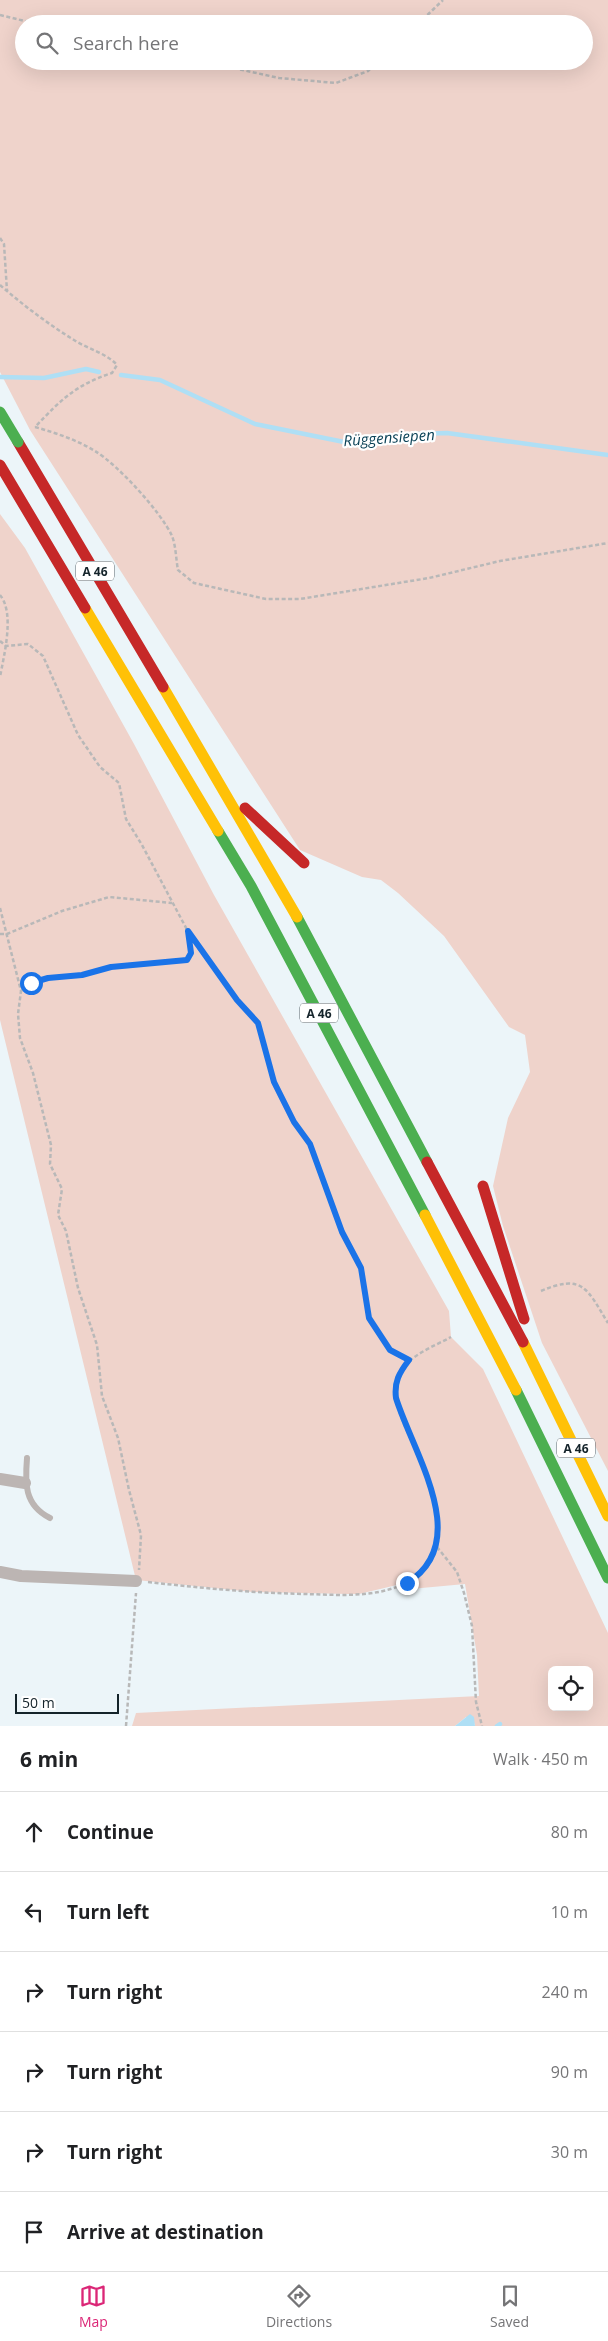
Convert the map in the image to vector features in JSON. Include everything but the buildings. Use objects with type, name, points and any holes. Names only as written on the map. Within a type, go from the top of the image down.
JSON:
[{"type":"highway","name":"A 46","points":[[0,412],[276,878],[543,1381],[608,1516]]},
{"type":"highway","name":"A 46","points":[[0,465],[251,886],[481,1320],[608,1578]]},
{"type":"highway","points":[[172,701],[196,725],[250,816],[304,863]]},
{"type":"highway","points":[[483,1186],[543,1381]]},
{"type":"street","points":[[0,1479],[25,1483]]},
{"type":"street","points":[[0,1572],[21,1576],[136,1581]]},
{"type":"lane","points":[[27,1458],[25,1483],[28,1494],[40,1511],[50,1518]]},
{"type":"path","points":[[427,15],[443,0]]},
{"type":"path","points":[[0,15],[15,19]]},
{"type":"path","points":[[243,70],[280,78],[336,83],[369,70]]},
{"type":"path","points":[[0,238],[4,244],[7,291]]},
{"type":"path","points":[[0,285],[48,323],[84,346],[110,358],[117,365],[112,373],[89,381],[64,397],[35,427],[55,433],[96,452],[122,475],[148,502],[172,537],[178,570],[194,584],[266,599],[300,599],[429,578],[500,561],[608,543]]},
{"type":"path","points":[[0,595],[6,602],[6,646],[0,677]]},
{"type":"path","points":[[0,641],[6,646],[28,644],[43,656],[78,735],[100,767],[120,783],[126,819],[188,931],[237,1000],[258,1023],[274,1082],[294,1122],[310,1144],[342,1232],[361,1268],[369,1318],[390,1350],[409,1360]]},
{"type":"path","points":[[0,934],[6,934],[62,911],[109,897],[173,903]]},
{"type":"path","points":[[0,908],[21,991],[18,1014],[20,1038],[33,1073],[51,1145],[50,1164],[62,1188],[58,1215],[66,1231],[78,1288],[97,1345],[102,1396],[118,1438],[141,1535],[141,1562],[136,1581],[126,1726]]},
{"type":"path","points":[[21,991],[31,983],[48,978],[82,975],[111,967],[187,960],[191,953],[188,931]]},
{"type":"path","points":[[541,1291],[562,1282],[578,1285],[591,1296],[608,1323]]},
{"type":"path","points":[[136,1581],[253,1593],[361,1595],[401,1586],[414,1579],[427,1568],[437,1547],[438,1529],[435,1505],[421,1462],[396,1398],[396,1383],[399,1374],[409,1360],[451,1337]]},
{"type":"path","points":[[437,1547],[456,1572],[464,1592],[472,1626],[476,1702],[482,1726]]},
{"type":"shaded area","points":[[0,0],[608,0],[608,1471],[542,1343],[503,1226],[493,1186],[508,1118],[530,1072],[525,1035],[509,1027],[444,936],[398,893],[381,880],[362,877],[300,850],[30,430],[0,372]]},
{"type":"shaded area","points":[[0,514],[25,548],[134,744],[214,895],[449,1311],[451,1337],[483,1369],[608,1633],[608,1726],[475,1726],[466,1717],[455,1726],[132,1726],[136,1713],[479,1696],[477,1655],[465,1584],[400,1590],[397,1585],[359,1594],[348,1594],[253,1592],[136,1580],[0,1020]]},
{"type":"water","points":[[470,1714],[474,1717],[475,1726],[455,1726]]},
{"type":"waterway","name":"Rüggensiepen","points":[[0,377],[44,378],[86,369],[99,372]]},
{"type":"waterway","name":"Rüggensiepen","points":[[121,375],[160,380],[255,424],[349,443],[416,434],[447,433],[608,455]]},
{"type":"traffic: fast","points":[[0,412],[18,442]]},
{"type":"traffic: fast","points":[[218,831],[251,886],[425,1215]]},
{"type":"traffic: fast","points":[[297,917],[427,1162]]},
{"type":"traffic: fast","points":[[516,1390],[608,1578]]},
{"type":"traffic: slow","points":[[85,608],[218,831]]},
{"type":"traffic: slow","points":[[163,687],[297,917]]},
{"type":"traffic: slow","points":[[425,1215],[516,1390]]},
{"type":"traffic: slow","points":[[523,1342],[608,1516]]},
{"type":"traffic: jam","points":[[18,442],[163,687]]},
{"type":"traffic: jam","points":[[0,465],[85,608]]},
{"type":"traffic: jam","points":[[245,808],[304,863]]},
{"type":"traffic: jam","points":[[427,1162],[523,1342]]},
{"type":"traffic: jam","points":[[483,1186],[524,1319]]},
{"type":"route","points":[[31,983],[48,978],[82,975],[111,967],[182,962],[187,960],[191,953],[188,931],[193,941],[237,1000],[258,1023],[274,1082],[294,1122],[310,1144],[342,1232],[361,1268],[369,1318],[390,1350],[409,1360],[399,1374],[396,1383],[396,1398],[431,1491],[438,1529],[437,1547],[431,1562],[427,1568],[407,1583]]}]
